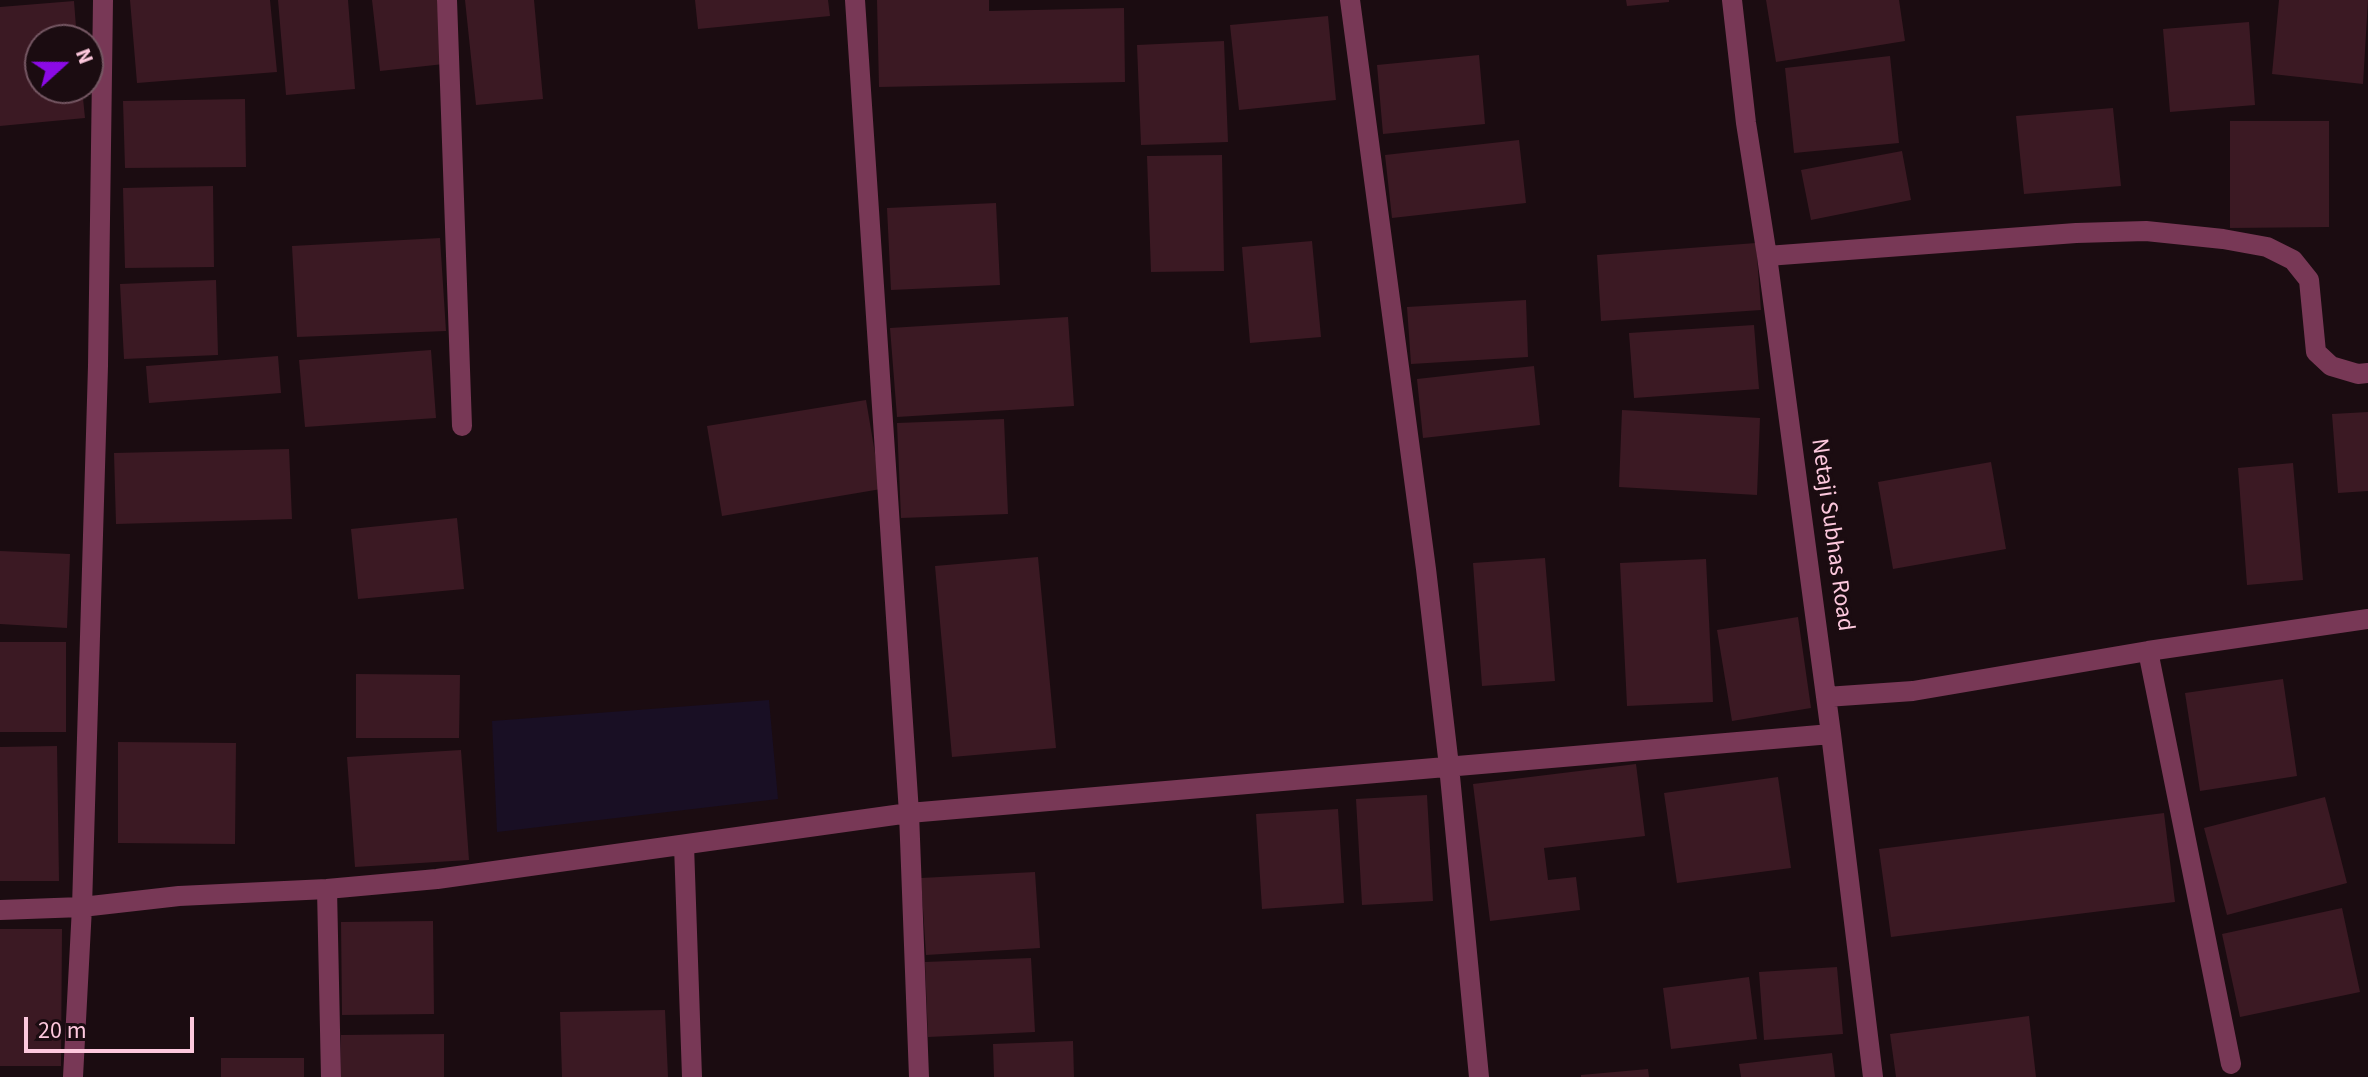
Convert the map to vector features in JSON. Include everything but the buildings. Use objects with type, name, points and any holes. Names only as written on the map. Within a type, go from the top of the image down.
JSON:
[{"type":"street","points":[[73,1077],[82,907],[98,366],[103,0]]},
{"type":"street","points":[[447,0],[462,426]]},
{"type":"street","points":[[855,0],[909,813],[919,1077]]},
{"type":"street","points":[[1350,0],[1424,554],[1449,766],[1479,1077]]},
{"type":"street","name":"Netaji Subhas Road","points":[[1732,0],[1746,123],[1767,256],[1831,734],[1873,1077]]},
{"type":"street","points":[[1767,256],[2076,233],[2146,231],[2267,247],[2293,260],[2309,280],[2316,352],[2331,366],[2358,374],[2368,373]]},
{"type":"street","points":[[1826,697],[1913,691],[2148,651],[2368,619]]},
{"type":"street","points":[[2148,651],[2231,1064]]},
{"type":"street","points":[[0,910],[82,907],[179,896],[327,889],[437,879],[909,813],[1831,734]]},
{"type":"street","points":[[684,845],[692,1077]]},
{"type":"street","points":[[327,889],[331,1077]]},
{"type":"shaded area","points":[[769,700],[778,799],[497,832],[492,721]]}]
